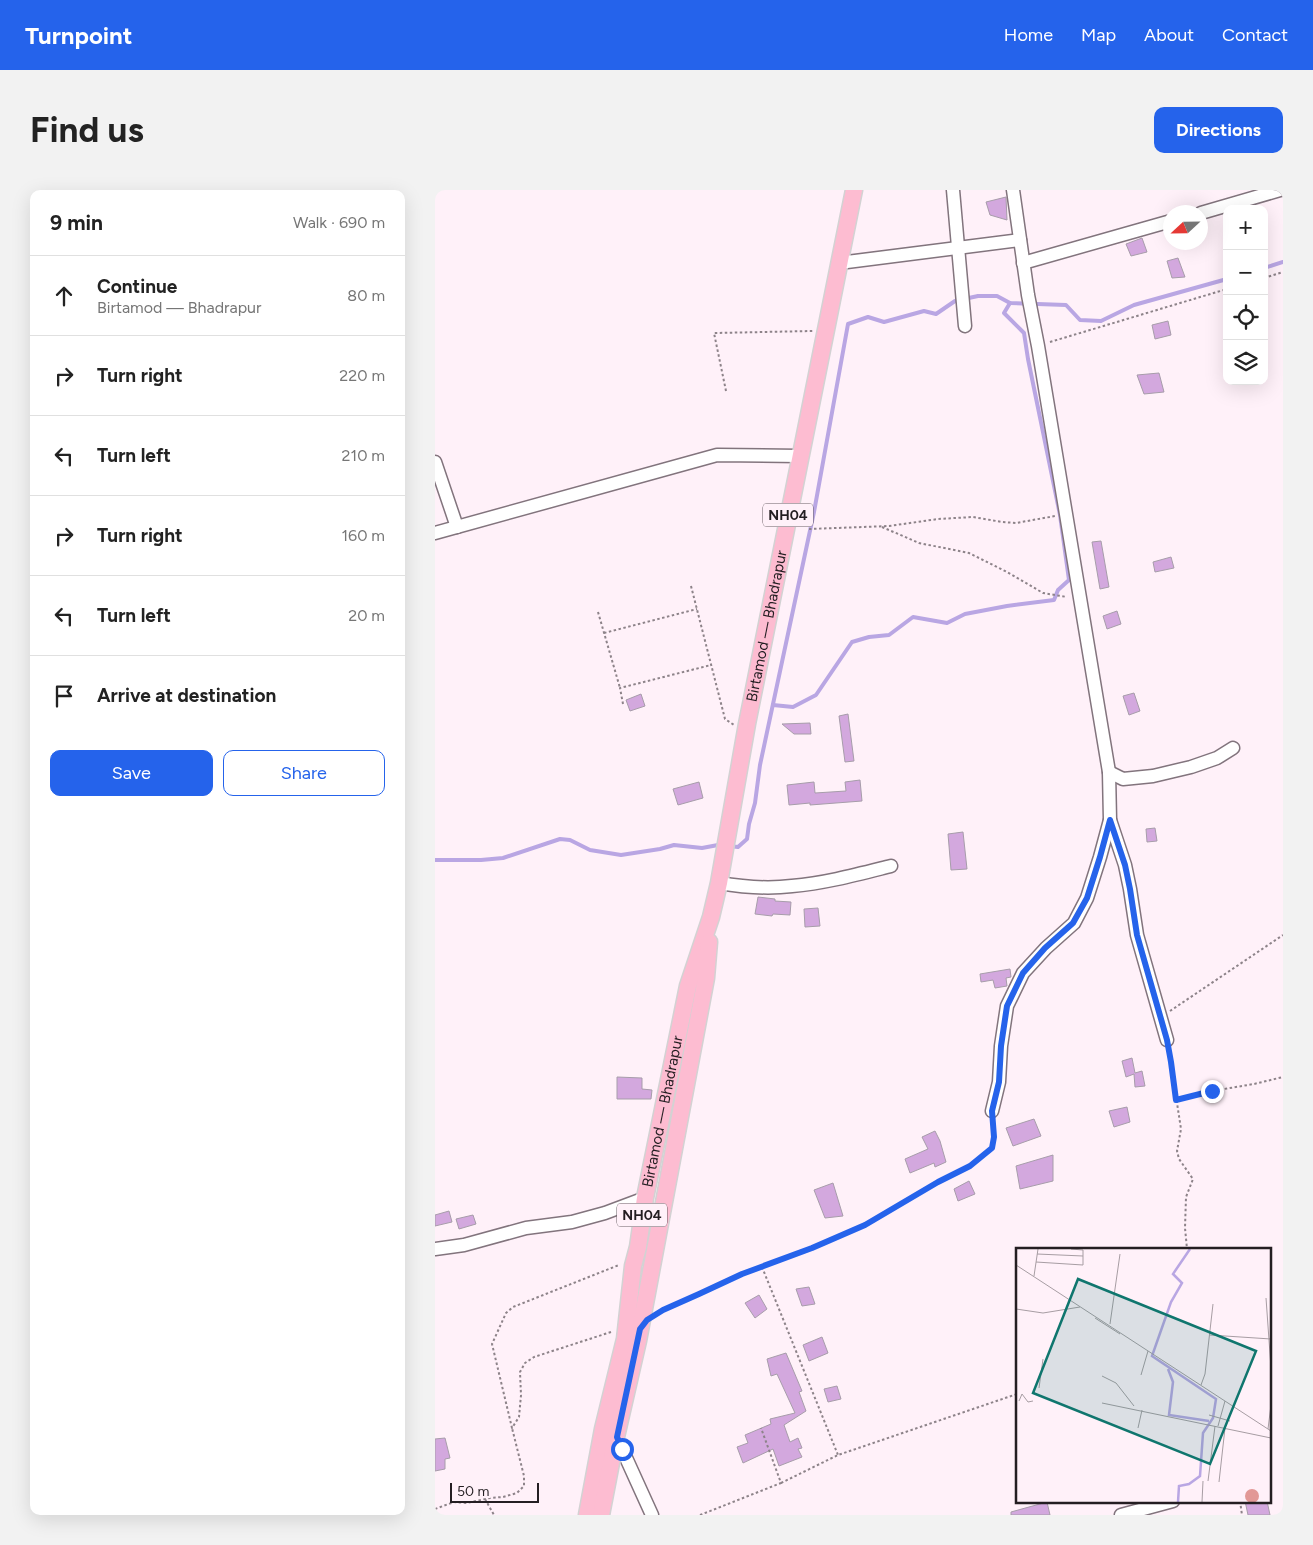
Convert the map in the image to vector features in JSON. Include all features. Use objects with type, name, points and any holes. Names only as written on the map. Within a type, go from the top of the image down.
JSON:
[{"type":"main road","name":"Birtamod — Bhadrapur","points":[[633,1328],[633,1266],[645,1198],[688,986],[711,917],[727,846],[745,734],[854,190]]},
{"type":"main road","name":"Birtamod — Bhadrapur","points":[[601,1515],[610,1433],[625,1339],[633,1328],[706,978],[711,917]]},
{"type":"main road","name":"Birtamod — Bhadrapur","points":[[587,1515],[610,1433]]},
{"type":"street","points":[[953,190],[965,326]]},
{"type":"street","points":[[992,1111],[999,1082],[1001,1046],[1007,1006],[1023,973],[1045,948],[1073,923],[1087,898],[1110,820],[1109,772],[1067,514],[1030,309],[1015,190]]},
{"type":"street","points":[[1208,211],[1280,190]]},
{"type":"street","points":[[1023,263],[1163,223]]},
{"type":"street","points":[[839,263],[1020,240]]},
{"type":"street","points":[[435,533],[717,455],[800,456]]},
{"type":"street","points":[[435,462],[457,527]]},
{"type":"street","points":[[1109,772],[1123,779],[1153,776],[1191,767],[1217,758],[1233,748]]},
{"type":"street","points":[[1110,820],[1125,865],[1137,935],[1167,1040]]},
{"type":"street","points":[[719,883],[741,886],[792,886],[856,875],[891,866]]},
{"type":"street","points":[[435,1249],[464,1245],[526,1228],[572,1222],[605,1214],[645,1198]]},
{"type":"street","points":[[610,1433],[652,1515]]},
{"type":"street","points":[[1121,1515],[1169,1502]]},
{"type":"path","points":[[1268,277],[1283,272]]},
{"type":"path","points":[[1038,346],[1223,290]]},
{"type":"path","points":[[726,391],[715,333],[825,331]]},
{"type":"path","points":[[809,529],[879,526],[938,519],[973,518],[1016,523],[1067,514]]},
{"type":"path","points":[[879,526],[919,544],[969,554],[1007,572],[1043,593],[1081,600]]},
{"type":"path","points":[[691,586],[725,719],[745,734]]},
{"type":"path","points":[[604,633],[697,609]]},
{"type":"path","points":[[597,612],[623,704]]},
{"type":"path","points":[[620,688],[711,665]]},
{"type":"path","points":[[1160,1018],[1283,935]]},
{"type":"path","points":[[1167,1040],[1181,1129],[1177,1151],[1179,1159],[1193,1179],[1185,1198],[1187,1248]]},
{"type":"path","points":[[1176,1100],[1283,1077]]},
{"type":"path","points":[[512,1428],[519,1417],[521,1372],[525,1363],[534,1357],[633,1328],[663,1310],[742,1274],[812,1248],[865,1225],[938,1182],[970,1166],[992,1148],[994,1137],[992,1111]]},
{"type":"path","points":[[435,1509],[454,1502],[466,1503],[503,1497],[517,1492],[524,1486],[524,1476],[493,1344],[505,1313],[513,1307],[624,1263],[633,1266]]},
{"type":"path","points":[[761,1267],[838,1455]]},
{"type":"path","points":[[701,1515],[781,1483],[838,1455],[1016,1394]]},
{"type":"path","points":[[761,1428],[781,1483]]},
{"type":"path","points":[[485,1499],[494,1515]]},
{"type":"path","points":[[1240,1502],[1243,1515]]},
{"type":"building","points":[[1006,197],[1007,220],[990,215],[986,202]]},
{"type":"building","points":[[1142,238],[1147,252],[1131,256],[1126,244]]},
{"type":"building","points":[[1178,258],[1185,277],[1172,278],[1167,261]]},
{"type":"building","points":[[1168,321],[1171,335],[1155,339],[1152,325]]},
{"type":"building","points":[[1159,373],[1164,392],[1144,394],[1137,375]]},
{"type":"building","points":[[1101,541],[1109,587],[1100,589],[1092,542]]},
{"type":"building","points":[[1171,557],[1174,568],[1155,572],[1153,562]]},
{"type":"building","points":[[1117,611],[1121,624],[1107,629],[1103,616]]},
{"type":"building","points":[[1134,693],[1140,711],[1129,715],[1123,696]]},
{"type":"building","points":[[641,694],[645,706],[630,711],[626,700]]},
{"type":"building","points":[[848,714],[854,761],[845,762],[839,716]]},
{"type":"building","points":[[810,723],[811,734],[794,734],[782,724]]},
{"type":"building","points":[[860,780],[862,801],[789,805],[787,785],[814,782],[815,793],[846,791],[845,782]]},
{"type":"building","points":[[699,782],[703,798],[678,805],[673,789]]},
{"type":"building","points":[[1155,828],[1157,841],[1147,842],[1146,829]]},
{"type":"building","points":[[963,832],[967,869],[951,870],[948,834]]},
{"type":"building","points":[[758,897],[791,902],[790,915],[773,914],[772,916],[755,914]]},
{"type":"building","points":[[818,908],[820,926],[805,927],[804,909]]},
{"type":"building","points":[[1010,969],[1011,977],[1006,978],[1007,986],[995,988],[993,980],[981,982],[980,974]]},
{"type":"building","points":[[1132,1058],[1135,1073],[1142,1071],[1145,1086],[1135,1087],[1134,1074],[1126,1077],[1122,1061]]},
{"type":"building","points":[[617,1077],[642,1078],[642,1089],[652,1090],[651,1099],[617,1099]]},
{"type":"building","points":[[1127,1107],[1130,1122],[1114,1127],[1109,1111]]},
{"type":"building","points":[[1034,1119],[1041,1136],[1013,1146],[1006,1128]]},
{"type":"building","points":[[935,1131],[946,1162],[935,1167],[934,1163],[910,1173],[905,1159],[928,1149],[922,1137]]},
{"type":"building","points":[[1053,1155],[1053,1181],[1020,1189],[1016,1166]]},
{"type":"building","points":[[969,1181],[975,1194],[958,1201],[954,1189]]},
{"type":"building","points":[[833,1183],[843,1216],[825,1218],[814,1190]]},
{"type":"building","points":[[449,1211],[452,1222],[435,1226],[435,1215]]},
{"type":"building","points":[[473,1215],[476,1224],[459,1229],[456,1219]]},
{"type":"building","points":[[809,1287],[815,1304],[802,1306],[796,1289]]},
{"type":"building","points":[[759,1295],[767,1309],[755,1318],[745,1303]]},
{"type":"building","points":[[822,1337],[828,1353],[809,1361],[803,1345]]},
{"type":"building","points":[[786,1353],[802,1391],[799,1392],[806,1411],[784,1425],[790,1442],[798,1438],[802,1448],[798,1449],[802,1457],[779,1466],[773,1449],[743,1463],[737,1447],[748,1443],[745,1435],[771,1424],[770,1419],[795,1413],[777,1374],[771,1376],[767,1359]]},
{"type":"building","points":[[837,1386],[841,1399],[828,1402],[824,1389]]},
{"type":"building","points":[[445,1438],[450,1458],[445,1459],[445,1469],[435,1471],[435,1439]]},
{"type":"building","points":[[1047,1502],[1050,1515],[1011,1515],[1011,1512]]},
{"type":"building","points":[[1245,1502],[1267,1502],[1270,1515],[1248,1515]]},
{"type":"waterway","points":[[1268,267],[1283,262]]},
{"type":"waterway","points":[[729,846],[738,847],[747,839],[755,803],[760,765],[814,512],[848,324],[868,317],[884,322],[924,311],[936,314],[955,301],[978,296],[997,296],[1010,303],[1066,305],[1080,320],[1101,321],[1134,305],[1223,280]]},
{"type":"waterway","points":[[773,705],[793,707],[816,695],[852,642],[869,637],[889,635],[913,617],[947,623],[965,614],[1054,600],[1058,590],[1069,580],[1060,515],[1024,333],[1004,313],[1010,303]]},
{"type":"waterway","points":[[435,860],[503,858],[560,839],[570,840],[590,850],[621,855],[674,845],[702,848],[722,845]]},
{"type":"route","points":[[622,1449],[617,1437],[640,1329],[647,1320],[663,1310],[742,1274],[812,1248],[865,1225],[938,1182],[970,1166],[992,1148],[994,1137],[992,1111],[999,1082],[1001,1046],[1007,1006],[1023,973],[1045,948],[1073,923],[1087,898],[1110,820],[1125,865],[1137,935],[1167,1040],[1176,1100],[1212,1091]]}]
